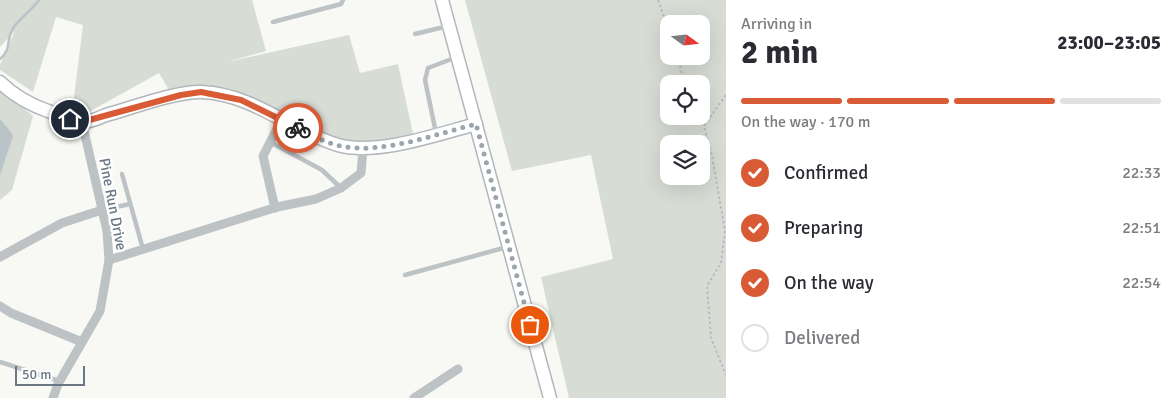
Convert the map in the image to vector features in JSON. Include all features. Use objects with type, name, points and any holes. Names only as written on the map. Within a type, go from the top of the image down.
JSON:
[{"type":"street","points":[[442,0],[550,398]]},
{"type":"street","points":[[0,82],[32,105],[82,122],[181,95],[201,92],[241,100],[340,146],[363,148],[384,146],[476,124]]},
{"type":"street","points":[[274,208],[263,156],[282,119]]},
{"type":"street","name":"Pine Run Drive","points":[[53,398],[59,381],[100,311],[109,260],[110,245],[82,122]]},
{"type":"street","points":[[109,260],[274,208],[316,199],[341,188],[361,173],[363,148]]},
{"type":"street","points":[[0,257],[62,223],[102,210]]},
{"type":"street","points":[[0,306],[11,313],[82,342]]},
{"type":"street","points":[[414,398],[458,369]]},
{"type":"lane","points":[[273,22],[341,4],[343,0]]},
{"type":"lane","points":[[415,34],[449,25]]},
{"type":"lane","points":[[436,134],[425,80],[428,68],[458,56]]},
{"type":"lane","points":[[270,142],[322,170],[341,188]]},
{"type":"lane","points":[[122,174],[143,249]]},
{"type":"lane","points":[[102,210],[130,204]]},
{"type":"lane","points":[[405,275],[508,246]]},
{"type":"lane","points":[[0,362],[59,381]]},
{"type":"path","points":[[658,0],[663,15]]},
{"type":"path","points":[[726,95],[704,126],[712,156],[725,231],[721,262],[707,286],[712,338],[726,375]]},
{"type":"shaded area","points":[[0,0],[252,0],[266,51],[227,62],[349,35],[360,73],[398,64],[413,134],[410,141],[340,146],[241,100],[172,95],[159,73],[71,122],[83,25],[56,17],[33,92],[0,70],[0,65],[15,31],[0,47]]},
{"type":"shaded area","points":[[465,0],[726,0],[726,398],[569,398],[541,277],[613,259],[591,155],[512,171]]},
{"type":"shaded area","points":[[0,89],[33,116],[12,190],[0,200]]},
{"type":"shaded area","points":[[0,119],[13,136],[0,175]]},
{"type":"waterway","points":[[0,59],[8,47],[11,31],[39,0]]},
{"type":"way so far","points":[[298,128],[340,146],[363,148],[410,141],[476,124],[530,325]]},
{"type":"route","points":[[70,119],[82,122],[144,104],[201,92],[241,100],[265,110],[298,128]]}]
